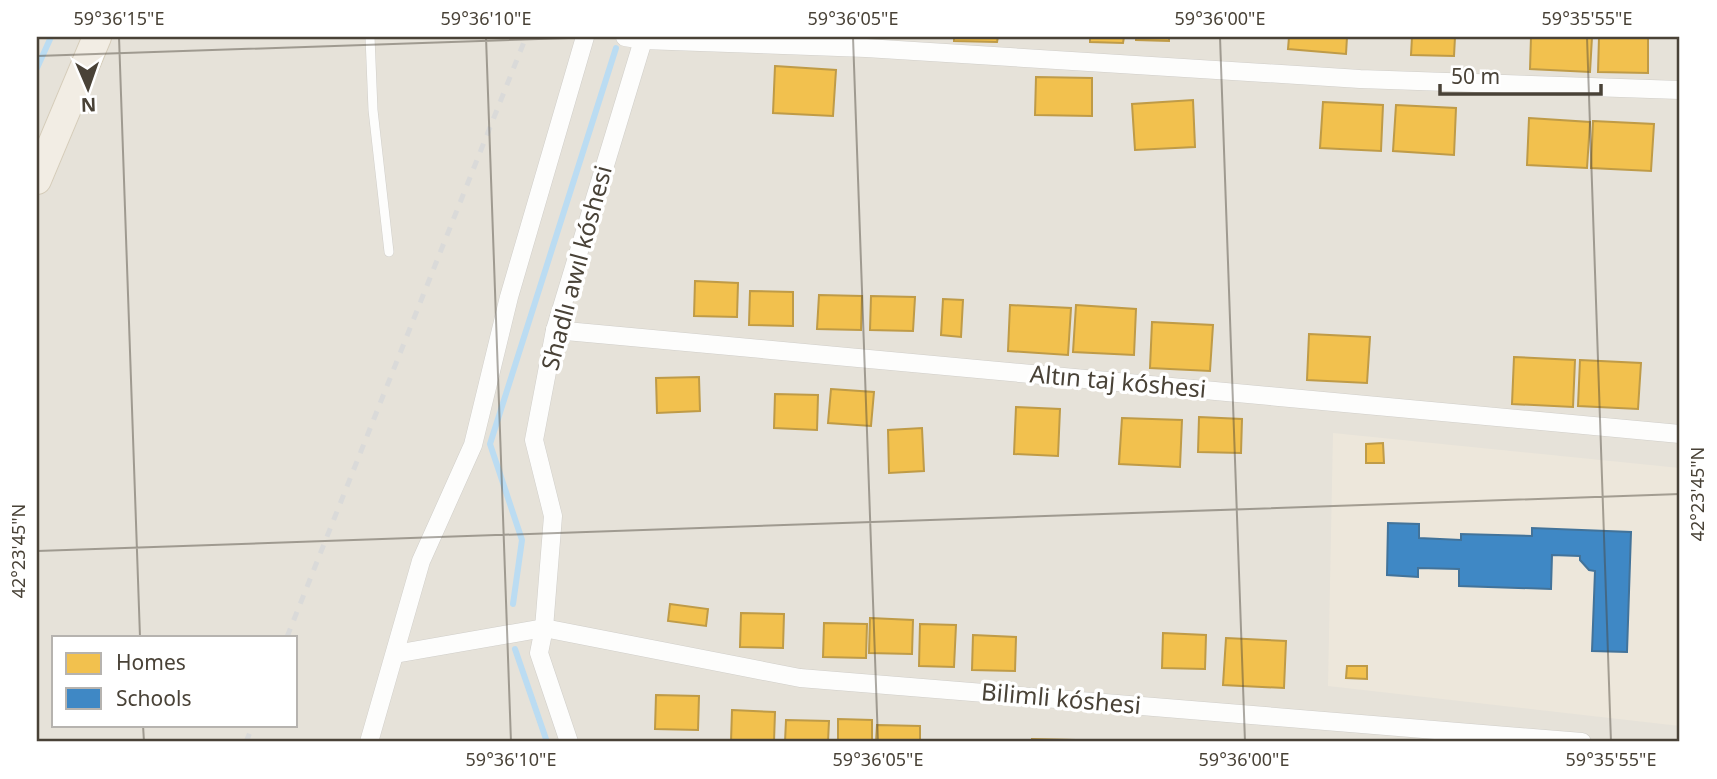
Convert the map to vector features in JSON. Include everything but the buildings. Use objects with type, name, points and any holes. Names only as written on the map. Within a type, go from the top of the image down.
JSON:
[{"type":"main road","points":[[37,180],[97,37]]},
{"type":"street","points":[[369,742],[421,561],[473,445],[509,297],[585,37]]},
{"type":"street","points":[[638,38],[866,48],[1360,79],[1680,90]]},
{"type":"street","name":"Shadlı awıl kóshesi","points":[[569,742],[539,653],[544,628],[553,516],[534,440],[555,330],[638,38]]},
{"type":"street","name":"Altın taj kóshesi","points":[[555,330],[1680,434]]},
{"type":"street","points":[[395,653],[544,628]]},
{"type":"street","name":"Bilimli kóshesi","points":[[544,628],[800,678],[1583,742]]},
{"type":"lane","points":[[370,37],[373,110],[389,252]]},
{"type":"shaded area","points":[[37,37],[1680,37],[1680,742],[37,742]]},
{"type":"shaded area","points":[[1333,433],[1680,468],[1680,726],[1328,686]]},
{"type":"waterway","points":[[37,68],[51,37]]},
{"type":"waterway","points":[[513,604],[522,540],[490,444],[616,48]]},
{"type":"waterway","points":[[515,649],[547,742]]},
{"type":"railway","points":[[287,636],[526,37]]},
{"type":"railway","points":[[246,742],[253,726]]}]
